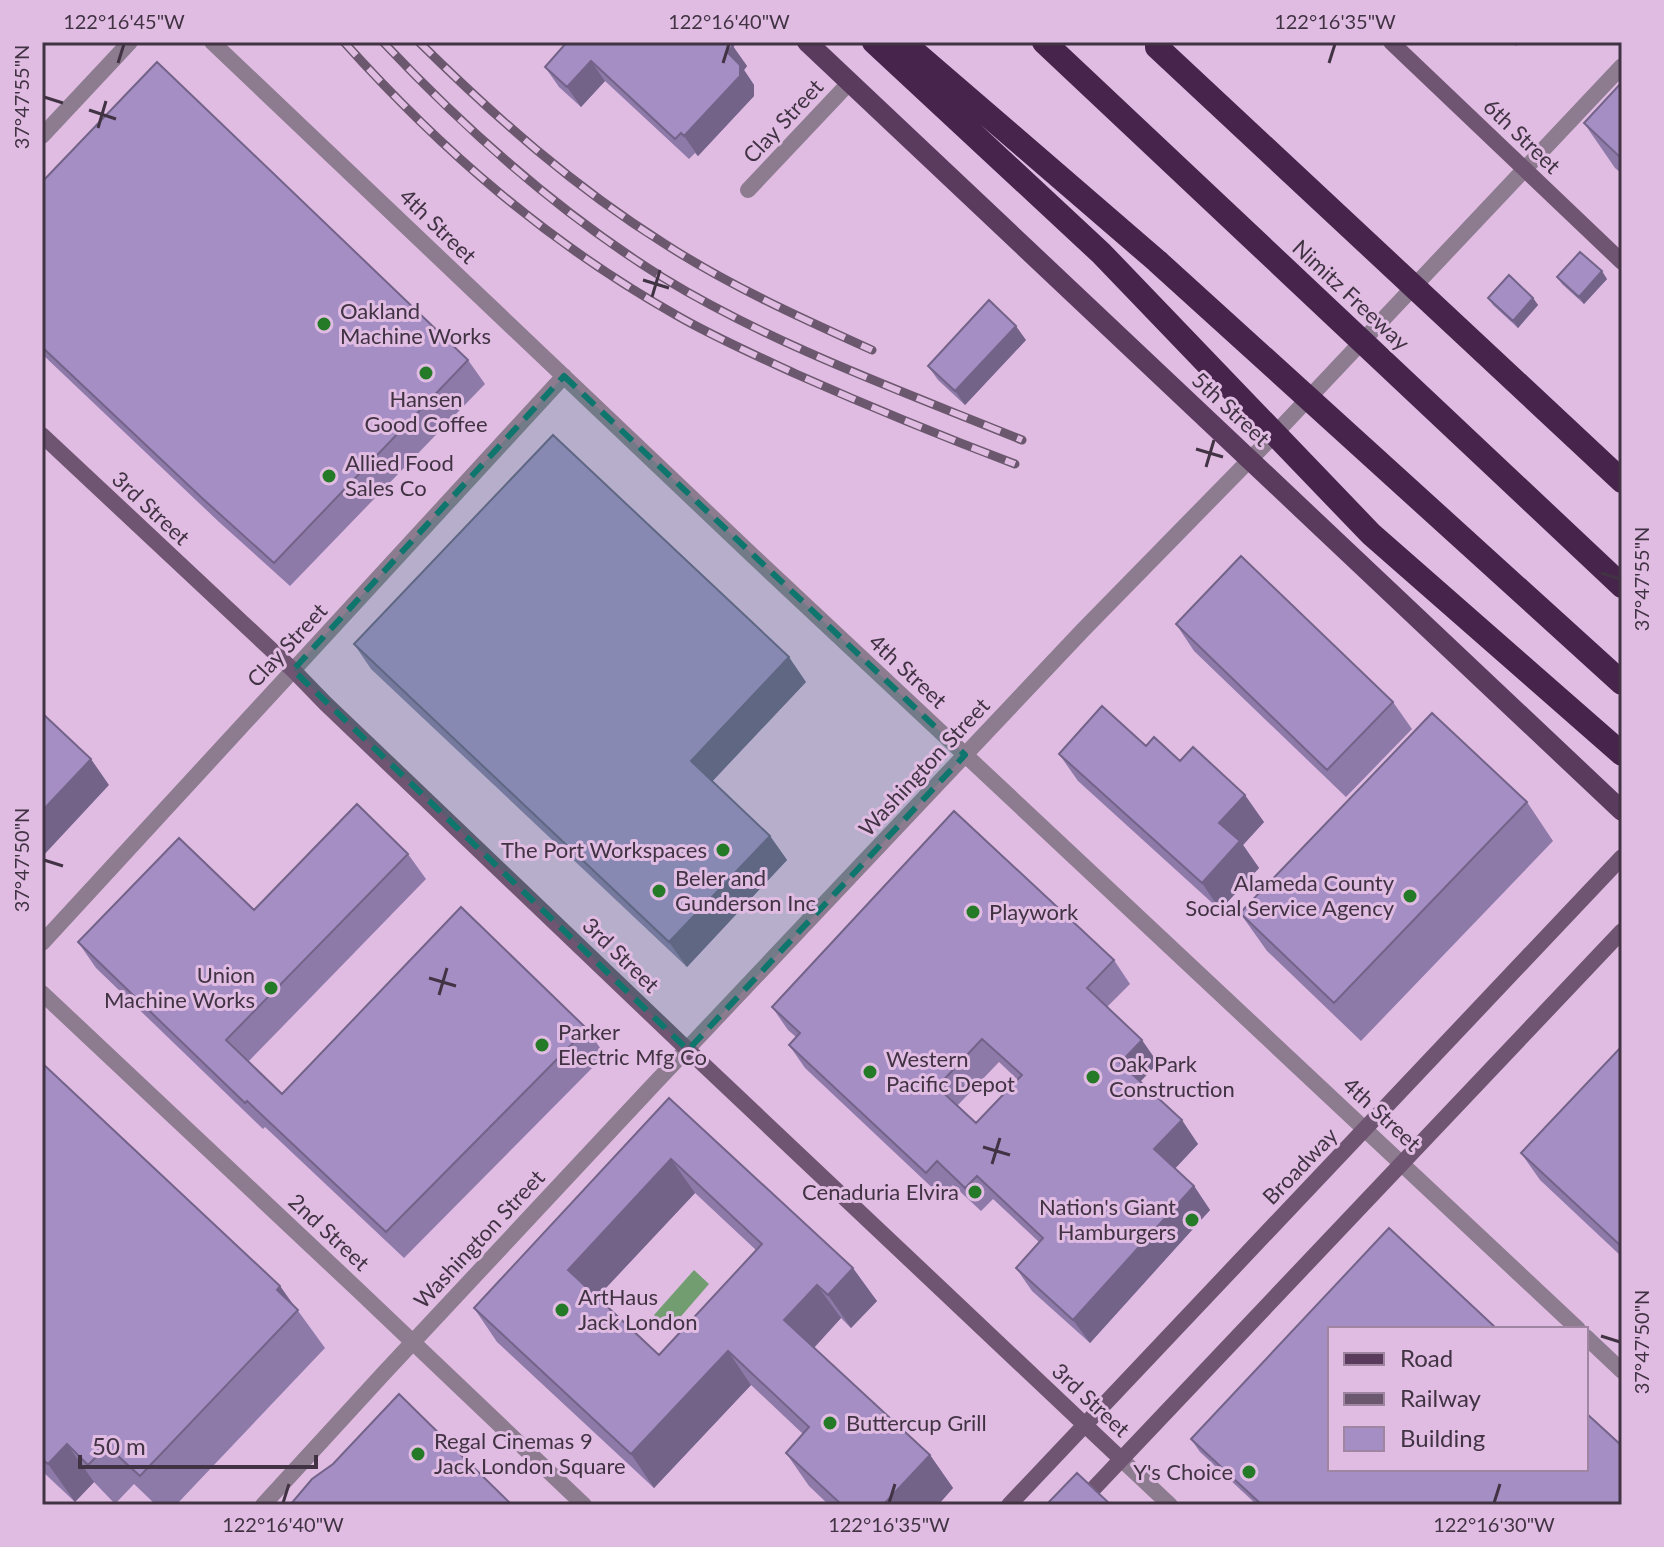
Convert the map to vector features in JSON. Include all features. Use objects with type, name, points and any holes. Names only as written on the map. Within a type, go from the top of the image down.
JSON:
[{"type":"highway","points":[[874,42],[1101,253],[1371,534],[1622,754]]},
{"type":"highway","points":[[903,42],[1157,261],[1622,683]]},
{"type":"highway","name":"Nimitz Freeway","points":[[1044,42],[1622,586]]},
{"type":"highway","points":[[1157,47],[1622,481]]},
{"type":"main road","name":"5th Street","points":[[807,42],[1622,811]]},
{"type":"street","points":[[42,136],[130,42]]},
{"type":"street","name":"4th Street","points":[[212,42],[965,755],[1576,1327]]},
{"type":"street","name":"6th Street","points":[[1391,42],[1622,262]]},
{"type":"street","name":"Washington Street","points":[[263,1505],[412,1342],[965,755],[1250,460],[1622,66]]},
{"type":"street","name":"Clay Street","points":[[748,190],[850,82]]},
{"type":"street","name":"Clay Street","points":[[42,943],[564,376]]},
{"type":"street","name":"3rd Street","points":[[42,435],[1170,1505]]},
{"type":"street","name":"Broadway","points":[[1009,1505],[1622,857]]},
{"type":"street","points":[[1078,1505],[1622,931]]},
{"type":"street","name":"2nd Street","points":[[42,993],[584,1505]]},
{"type":"street","points":[[1588,1339],[1622,1371]]},
{"type":"highlighted area","points":[[564,376],[965,755],[688,1050],[293,670]]},
{"type":"shaded area","points":[[694,1270],[709,1284],[670,1329],[654,1315]]},
{"type":"building","points":[[567,42],[729,42],[733,46],[727,52],[740,65],[740,76],[684,136],[681,133],[675,139],[591,61],[567,87],[545,67]]},
{"type":"building","points":[[157,62],[468,360],[274,563],[42,347],[42,182]]},
{"type":"building","points":[[1622,82],[1622,159],[1584,123]]},
{"type":"building","points":[[1580,252],[1602,271],[1579,297],[1557,277]]},
{"type":"building","points":[[1509,275],[1533,298],[1513,321],[1488,298]]},
{"type":"building","points":[[989,300],[1016,326],[955,391],[928,366]]},
{"type":"building","points":[[553,435],[789,657],[691,761],[770,836],[669,942],[354,644]]},
{"type":"building","points":[[1241,556],[1393,702],[1327,770],[1176,624]]},
{"type":"building","points":[[1102,706],[1146,746],[1154,737],[1180,761],[1193,747],[1245,795],[1219,823],[1240,841],[1202,883],[1059,754]]},
{"type":"building","points":[[42,713],[91,759],[42,811]]},
{"type":"building","name":"Alameda County Social Service Agency","points":[[1432,713],[1527,802],[1334,1003],[1240,913]]},
{"type":"building","points":[[357,804],[408,854],[226,1040],[282,1094],[461,907],[587,1029],[386,1232],[247,1101],[245,1103],[78,942],[179,838],[254,910]]},
{"type":"building","points":[[954,811],[1114,960],[1087,988],[1142,1040],[1120,1063],[1182,1120],[1154,1149],[1194,1186],[1073,1320],[1016,1268],[1043,1238],[977,1176],[965,1188],[937,1161],[926,1173],[789,1045],[800,1033],[772,1007]],"holes":[[[982,1039],[1022,1075],[976,1123],[937,1087]]]},
{"type":"building","points":[[1622,1046],[1622,1247],[1521,1153]]},
{"type":"building","points":[[42,1063],[280,1286],[277,1290],[298,1310],[140,1476],[107,1446],[88,1465],[67,1444],[48,1464],[42,1459]]},
{"type":"building","points":[[669,1098],[853,1268],[828,1295],[817,1285],[784,1320],[930,1455],[883,1505],[842,1505],[786,1453],[809,1427],[728,1351],[631,1454],[474,1308]],"holes":[[[671,1159],[762,1244],[659,1355],[568,1270]]]},
{"type":"building","points":[[1389,1228],[1495,1327],[1328,1327],[1328,1471],[1588,1471],[1588,1415],[1622,1446],[1622,1505],[1262,1505],[1191,1439]]},
{"type":"building","points":[[399,1394],[512,1505],[290,1505],[312,1479],[333,1464]]},
{"type":"building","points":[[1077,1473],[1111,1505],[1046,1505]]},
{"type":"railway","points":[[344,42],[419,120],[498,192],[583,257],[629,287],[705,331],[796,374],[1015,464]]},
{"type":"railway","points":[[383,42],[447,107],[550,198],[662,277],[704,302],[793,346],[1022,440]]},
{"type":"railway","points":[[419,42],[536,150],[631,222],[740,288],[872,350]]},
{"type":"place","name":"Oakland Machine Works","points":[[324,324]]},
{"type":"place","name":"Hansen Good Coffee","points":[[426,373]]},
{"type":"place","name":"Allied Food Sales Co","points":[[329,476]]},
{"type":"place","name":"The Port Workspaces","points":[[723,850]]},
{"type":"place","name":"Beler and Gunderson Inc","points":[[659,891]]},
{"type":"place","name":"Alameda County Social Service Agency","points":[[1410,896]]},
{"type":"place","name":"Playwork","points":[[973,912]]},
{"type":"place","name":"Union Machine Works","points":[[271,988]]},
{"type":"place","name":"Parker Electric Mfg Co","points":[[542,1045]]},
{"type":"place","name":"Western Pacific Depot","points":[[870,1072]]},
{"type":"place","name":"Oak Park Construction","points":[[1093,1077]]},
{"type":"place","name":"Cenaduria Elvira","points":[[975,1192]]},
{"type":"place","name":"Nation's Giant Hamburgers","points":[[1192,1220]]},
{"type":"place","name":"ArtHaus Jack London","points":[[562,1310]]},
{"type":"place","name":"Buttercup Grill","points":[[830,1423]]},
{"type":"place","name":"Regal Cinemas 9 Jack London Square","points":[[418,1454]]},
{"type":"place","name":"Y's Choice","points":[[1249,1472]]}]
